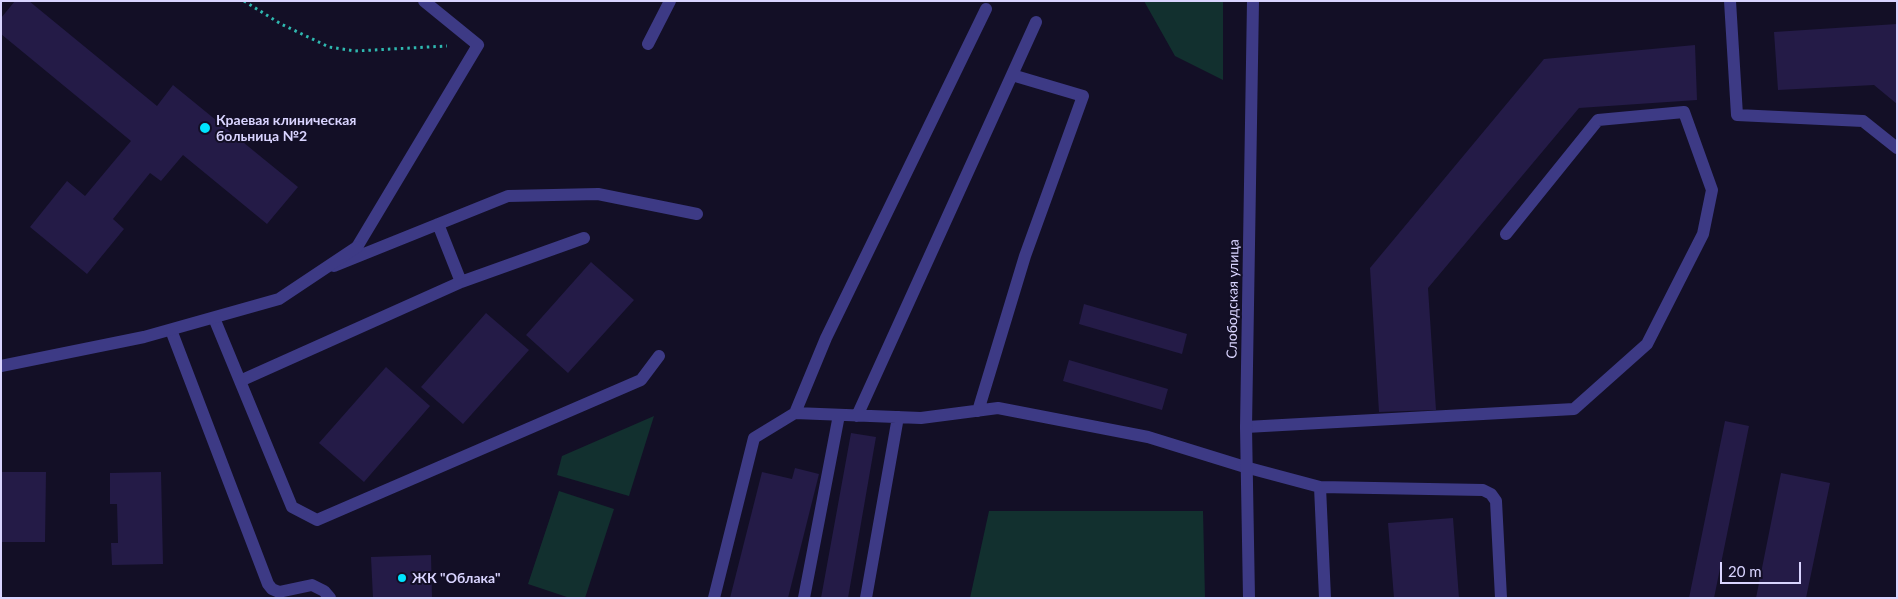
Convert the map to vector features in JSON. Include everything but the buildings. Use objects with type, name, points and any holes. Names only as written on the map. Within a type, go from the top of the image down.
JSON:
[{"type":"street","points":[[1,366],[144,338],[279,299],[357,248],[478,45],[424,1]]},
{"type":"street","points":[[648,44],[670,1]]},
{"type":"street","name":"Слободская улица","points":[[1249,598],[1246,427],[1253,1]]},
{"type":"street","points":[[1730,1],[1737,115],[1863,121],[1897,148]]},
{"type":"street","points":[[794,413],[826,338],[986,9]]},
{"type":"street","points":[[857,416],[1036,22]]},
{"type":"street","points":[[978,411],[1025,256],[1083,96],[1012,75]]},
{"type":"street","points":[[1246,427],[1574,409],[1647,344],[1703,234],[1712,190],[1684,112],[1598,120],[1506,234]]},
{"type":"street","points":[[320,272],[508,196],[598,194],[697,214]]},
{"type":"street","points":[[438,224],[462,282]]},
{"type":"street","points":[[240,381],[462,282],[584,238]]},
{"type":"street","points":[[214,318],[292,507],[317,520],[641,380],[659,356]]},
{"type":"street","points":[[171,330],[268,584],[272,589],[279,592],[312,585],[324,591],[330,598]]},
{"type":"street","points":[[714,598],[754,438],[794,413],[921,418],[998,408],[1148,437],[1320,488],[1483,490],[1491,494],[1496,501],[1501,598]]},
{"type":"street","points":[[804,598],[839,415]]},
{"type":"street","points":[[866,598],[898,417]]},
{"type":"street","points":[[1320,488],[1325,598]]},
{"type":"path","points":[[244,1],[281,24],[330,47],[355,51],[478,45]]},
{"type":"green space","points":[[1144,1],[1223,1],[1223,80],[1175,56]]},
{"type":"green space","points":[[654,416],[629,496],[557,475],[562,456]]},
{"type":"green space","points":[[559,491],[614,509],[585,598],[570,598],[528,584]]},
{"type":"green space","points":[[989,511],[1203,511],[1205,598],[970,598]]},
{"type":"place","name":"Краевая клиническая больница №2","points":[[205,128]]},
{"type":"place","name":"ЖК \"Облака\"","points":[[402,578]]}]
